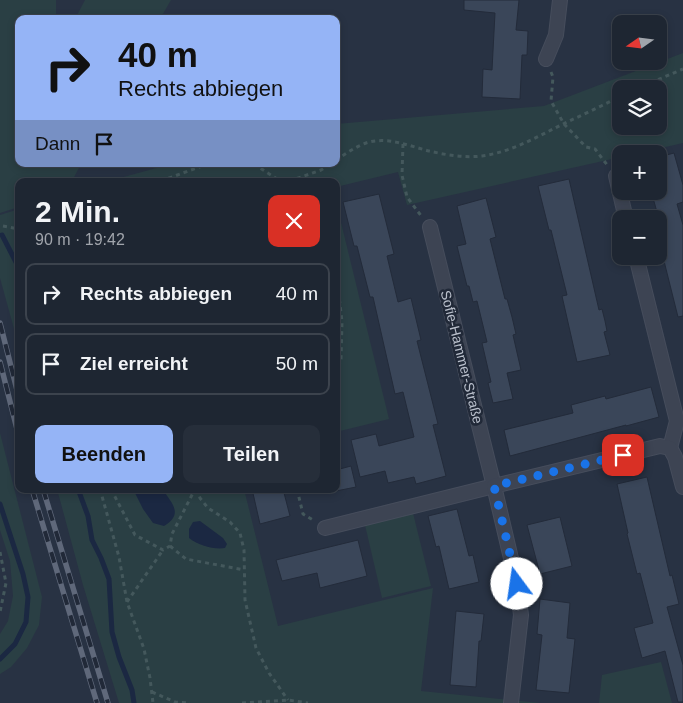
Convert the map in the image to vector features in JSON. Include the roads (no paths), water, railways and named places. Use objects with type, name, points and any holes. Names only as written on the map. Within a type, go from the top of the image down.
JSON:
[{"type":"street","points":[[546,60],[556,35],[560,0]]},
{"type":"street","name":"Sofie-Hammer-Straße","points":[[430,227],[517,584],[521,615],[511,703]]},
{"type":"street","points":[[638,265],[677,421],[670,448],[675,457],[683,487]]},
{"type":"street","points":[[325,528],[660,446],[670,448]]},
{"type":"water","points":[[135,493],[165,493],[175,513],[170,522],[164,526],[153,523]]},
{"type":"water","points":[[200,521],[223,538],[227,544],[225,548],[206,546],[189,538],[189,529],[193,522]]},
{"type":"waterway","points":[[2,235],[15,260]]},
{"type":"waterway","points":[[79,493],[88,516],[92,540],[109,579],[112,632],[119,657],[132,690],[134,703]]},
{"type":"waterway","points":[[0,504],[23,574],[28,597],[26,622],[15,644],[0,659]]},
{"type":"railway","points":[[0,323],[15,382]]},
{"type":"railway","points":[[0,362],[15,421]]},
{"type":"railway","points":[[33,493],[97,703]]},
{"type":"railway","points":[[44,493],[108,703]]}]
